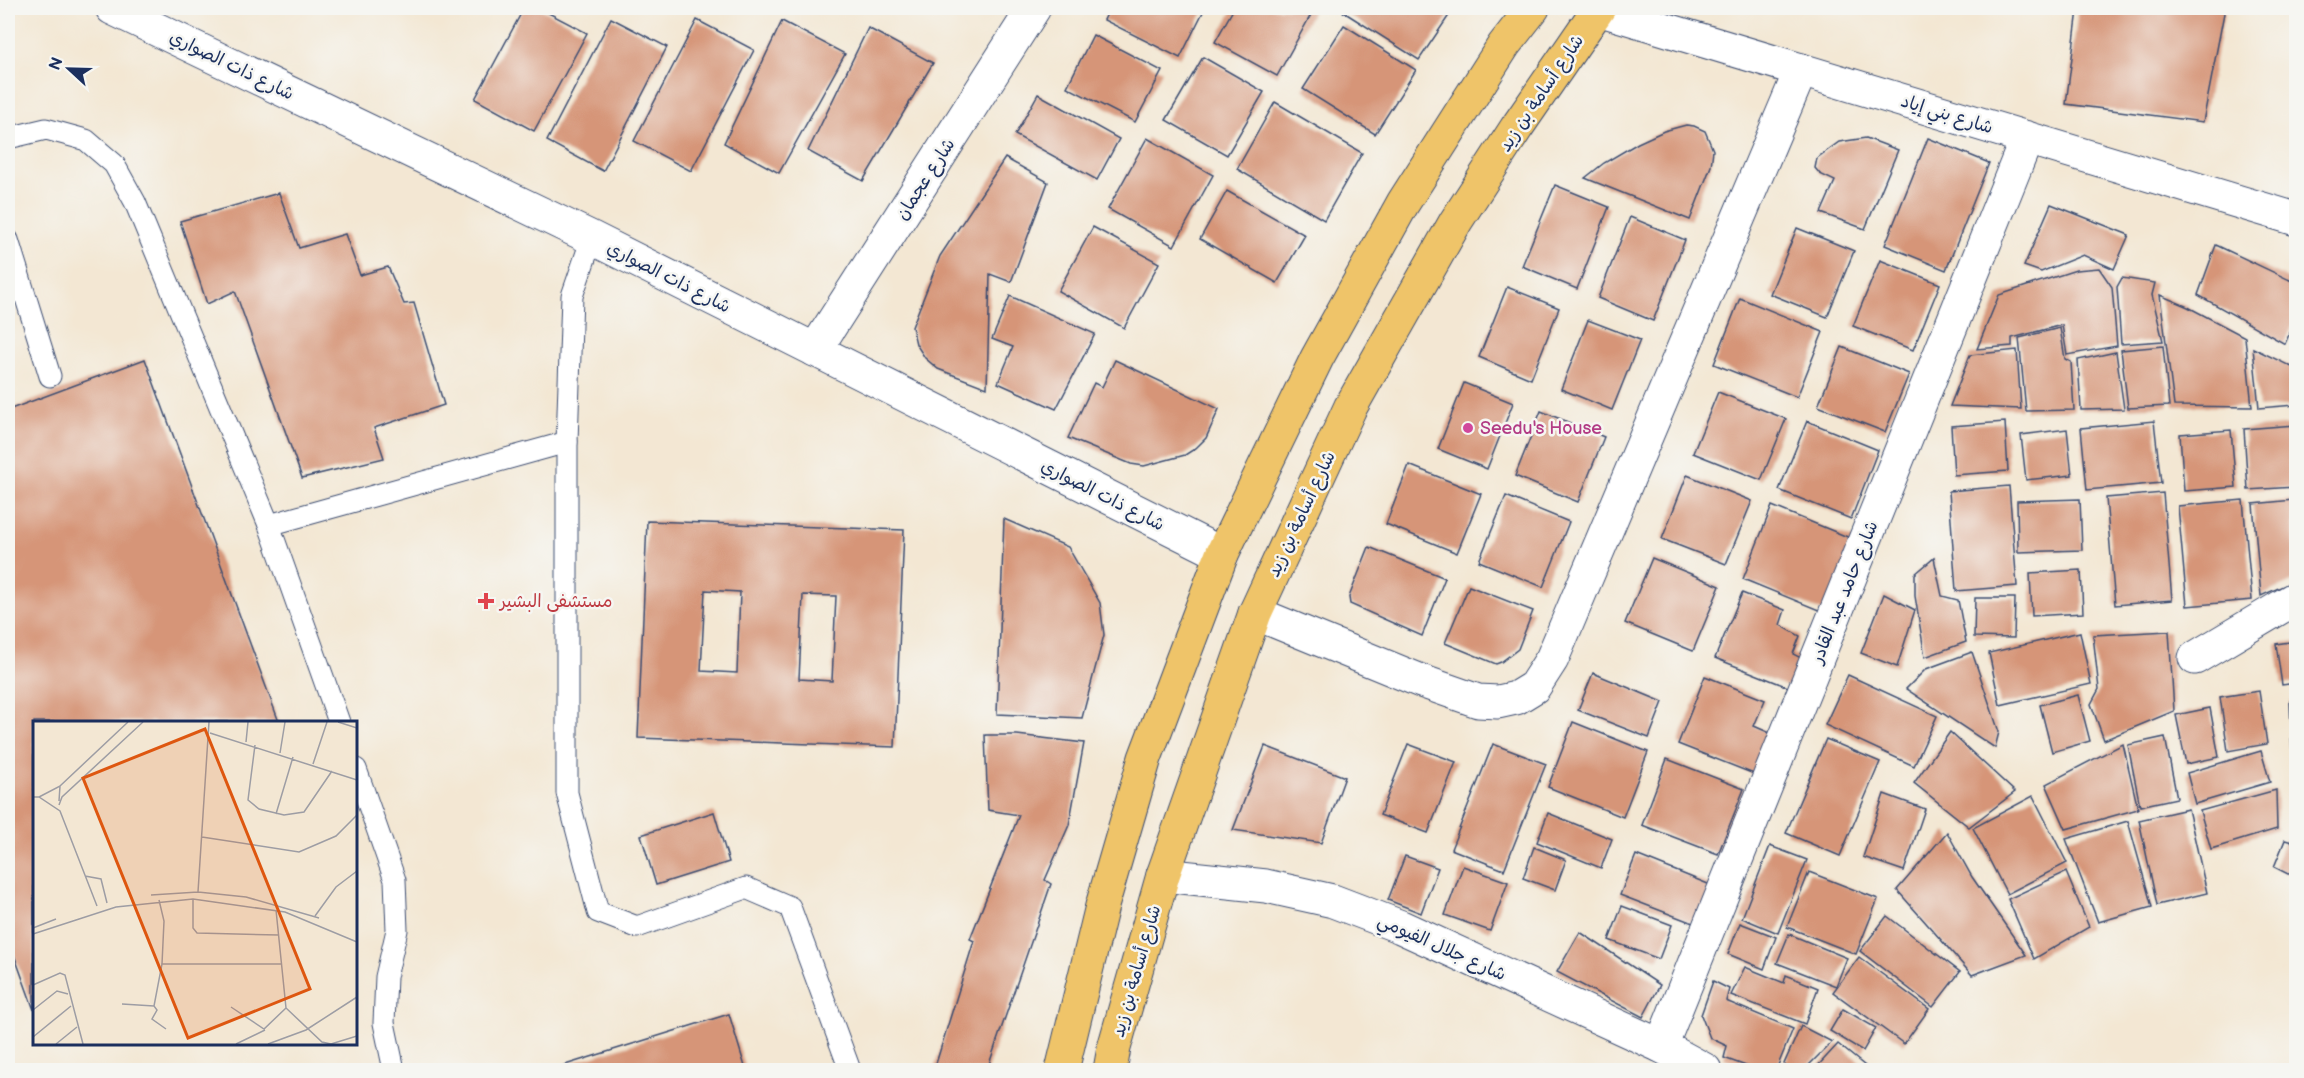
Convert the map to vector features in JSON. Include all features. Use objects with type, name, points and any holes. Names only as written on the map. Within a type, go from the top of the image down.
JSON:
[{"type":"highway","points":[[1062,1071],[1102,906],[1145,758],[1222,554],[1317,358],[1403,203],[1504,45],[1533,8]]},
{"type":"highway","name":"شارع أسامة بن زيد","points":[[1110,1071],[1114,1048],[1163,875],[1255,614],[1361,387],[1456,221],[1598,8]]},
{"type":"street","name":"شارع ذات الصواري","points":[[112,8],[592,238],[1222,554]]},
{"type":"street","name":"شارع عجمان","points":[[815,350],[1034,8]]},
{"type":"street","name":"شارع بني إياد","points":[[1598,8],[2296,219]]},
{"type":"street","points":[[1255,614],[1420,681],[1478,701],[1498,702],[1516,698],[1534,687],[1552,659],[1801,70]]},
{"type":"street","name":"شارع حامد عبد القادر","points":[[1661,1046],[2028,138]]},
{"type":"street","points":[[2195,658],[2296,598]]},
{"type":"street","name":"شارع جلال الفيومي","points":[[1163,875],[1266,886],[1333,900],[1401,927],[1661,1046],[1705,1071]]},
{"type":"lane","points":[[8,138],[46,129],[86,140],[114,164],[135,202],[269,525],[338,721]]},
{"type":"lane","points":[[592,238],[572,296],[567,442],[567,793],[598,912],[637,927],[746,888],[790,907],[850,1071]]},
{"type":"lane","points":[[8,240],[50,376]]},
{"type":"lane","points":[[269,525],[567,442]]},
{"type":"lane","points":[[357,772],[395,880],[397,930],[386,977],[384,1023],[394,1071]]},
{"type":"building","points":[[524,8],[539,8],[587,33],[534,131],[475,99]]},
{"type":"building","points":[[1110,8],[1205,8],[1180,58],[1104,20]]},
{"type":"building","points":[[1234,8],[1308,8],[1313,11],[1277,76],[1215,42]]},
{"type":"building","points":[[1345,8],[1454,8],[1419,60],[1342,11]]},
{"type":"building","points":[[2075,8],[2225,8],[2203,122],[2066,104],[2078,10]]},
{"type":"building","points":[[611,18],[667,47],[603,171],[547,141]]},
{"type":"building","points":[[697,20],[754,50],[691,171],[634,141]]},
{"type":"building","points":[[782,21],[845,54],[779,173],[724,143]]},
{"type":"building","points":[[1344,25],[1416,70],[1375,134],[1303,89]]},
{"type":"building","points":[[868,28],[933,63],[863,181],[808,151]]},
{"type":"building","points":[[1093,35],[1162,71],[1135,122],[1067,87]]},
{"type":"building","points":[[1203,57],[1264,92],[1227,155],[1166,120]]},
{"type":"building","points":[[1038,94],[1119,139],[1097,180],[1015,135]]},
{"type":"building","points":[[1275,102],[1362,153],[1324,220],[1237,169]]},
{"type":"building","points":[[1686,125],[1705,131],[1713,150],[1711,166],[1690,220],[1585,178],[1604,163],[1638,143],[1664,131]]},
{"type":"building","points":[[1147,138],[1213,175],[1174,246],[1108,209]]},
{"type":"building","points":[[1866,138],[1898,150],[1865,229],[1821,213],[1835,181],[1820,174],[1815,168],[1817,158],[1839,142]]},
{"type":"building","points":[[1928,138],[1989,163],[1946,270],[1885,245]]},
{"type":"building","points":[[1005,158],[1048,182],[1011,282],[990,274],[987,388],[938,369],[925,358],[916,344],[912,327],[940,256]]},
{"type":"building","points":[[1555,185],[1609,207],[1577,289],[1522,266]]},
{"type":"building","points":[[1227,191],[1305,235],[1277,283],[1200,239]]},
{"type":"building","points":[[279,193],[299,248],[345,234],[360,275],[388,267],[404,304],[414,303],[444,405],[374,428],[384,458],[302,478],[235,291],[207,304],[180,221]]},
{"type":"building","points":[[2051,204],[2129,235],[2114,269],[2083,255],[2041,272],[2024,266]]},
{"type":"building","points":[[1630,217],[1685,240],[1653,321],[1598,298]]},
{"type":"building","points":[[1093,227],[1159,263],[1124,328],[1058,291]]},
{"type":"building","points":[[1797,228],[1854,251],[1827,317],[1770,294]]},
{"type":"building","points":[[2216,245],[2296,283],[2296,318],[2285,344],[2198,295]]},
{"type":"building","points":[[1880,260],[1940,284],[1913,350],[1853,326]]},
{"type":"building","points":[[2099,268],[2112,287],[2117,346],[2067,355],[2062,325],[2012,338],[2012,346],[1977,349],[1999,295],[2076,270]]},
{"type":"building","points":[[2122,278],[2155,283],[2152,295],[2163,341],[2121,344],[2117,287]]},
{"type":"building","points":[[1507,287],[1559,308],[1531,379],[1479,357]]},
{"type":"building","points":[[2160,295],[2245,337],[2252,407],[2174,406]]},
{"type":"building","points":[[1010,296],[1095,334],[1056,409],[998,383],[1013,347],[992,339]]},
{"type":"building","points":[[1740,298],[1823,332],[1797,397],[1714,364]]},
{"type":"building","points":[[1588,320],[1640,340],[1612,410],[1561,389]]},
{"type":"building","points":[[2060,328],[2065,359],[2071,362],[2074,410],[2026,411],[2019,338]]},
{"type":"building","points":[[2163,346],[2169,406],[2128,408],[2121,350]]},
{"type":"building","points":[[1842,347],[1909,374],[1885,432],[1818,406]]},
{"type":"building","points":[[2253,348],[2296,369],[2296,405],[2259,408]]},
{"type":"building","points":[[2017,350],[2021,409],[1950,406],[1970,355]]},
{"type":"building","points":[[2116,352],[2124,409],[2081,410],[2078,360]]},
{"type":"building","points":[[145,359],[279,721],[33,721],[33,1007],[8,938],[8,410]]},
{"type":"building","points":[[1115,360],[1219,409],[1206,438],[1185,455],[1144,466],[1131,464],[1068,438],[1094,383],[1102,387]]},
{"type":"building","points":[[1464,383],[1513,403],[1487,469],[1438,449]]},
{"type":"building","points":[[1718,392],[1786,419],[1761,480],[1693,453]]},
{"type":"building","points":[[1541,411],[1604,437],[1578,502],[1515,476]]},
{"type":"building","points":[[1807,421],[1878,450],[1851,519],[1779,490]]},
{"type":"building","points":[[2154,421],[2161,483],[2087,490],[2081,428]]},
{"type":"building","points":[[2005,422],[2008,471],[1954,475],[1951,426]]},
{"type":"building","points":[[2296,425],[2296,487],[2248,490],[2244,429]]},
{"type":"building","points":[[2067,429],[2072,475],[2026,480],[2021,435]]},
{"type":"building","points":[[2231,430],[2236,487],[2184,491],[2180,434]]},
{"type":"building","points":[[1409,465],[1481,494],[1457,553],[1386,524]]},
{"type":"building","points":[[1687,475],[1752,501],[1726,564],[1662,539]]},
{"type":"building","points":[[2009,486],[2017,586],[1956,591],[1949,491]]},
{"type":"building","points":[[2163,493],[2172,600],[2115,605],[2106,498]]},
{"type":"building","points":[[1506,496],[1569,522],[1543,587],[1479,561]]},
{"type":"building","points":[[2080,499],[2082,550],[2018,552],[2017,501]]},
{"type":"building","points":[[2243,500],[2252,600],[2187,606],[2178,506]]},
{"type":"building","points":[[2293,500],[2296,580],[2261,596],[2253,504]]},
{"type":"building","points":[[1772,506],[1855,540],[1826,613],[1743,579]]},
{"type":"building","points":[[1004,519],[1068,547],[1100,603],[1104,635],[1082,718],[997,714]]},
{"type":"building","points":[[647,521],[904,530],[895,747],[638,738]],"holes":[[[705,590],[740,592],[737,673],[701,671]],[[803,595],[836,596],[832,681],[799,679]]]},
{"type":"building","points":[[1369,547],[1445,578],[1422,636],[1350,604],[1349,597]]},
{"type":"building","points":[[1652,558],[1720,586],[1693,651],[1625,623]]},
{"type":"building","points":[[1934,558],[1942,596],[1958,600],[1966,642],[1925,657],[1915,596],[1915,574]]},
{"type":"building","points":[[2081,570],[2083,613],[2032,616],[2030,573]]},
{"type":"building","points":[[1469,586],[1533,611],[1518,649],[1496,664],[1445,643]]},
{"type":"building","points":[[1742,593],[1785,610],[1780,625],[1800,636],[1793,654],[1805,660],[1793,689],[1715,658]]},
{"type":"building","points":[[1884,594],[1915,610],[1897,667],[1861,653]]},
{"type":"building","points":[[1975,598],[2015,598],[2014,638],[1974,637]]},
{"type":"building","points":[[2169,631],[2174,711],[2104,740],[2091,704],[2099,689],[2093,635]]},
{"type":"building","points":[[2080,632],[2091,684],[2000,705],[1989,653]]},
{"type":"building","points":[[2296,641],[2296,683],[2282,685],[2276,644]]},
{"type":"building","points":[[1972,652],[1999,732],[1995,748],[1906,689],[1926,669]]},
{"type":"building","points":[[1593,673],[1663,702],[1649,738],[1578,710]]},
{"type":"building","points":[[1848,675],[1937,716],[1914,766],[1825,725]]},
{"type":"building","points":[[1705,676],[1765,700],[1754,726],[1770,733],[1754,774],[1678,744]]},
{"type":"building","points":[[2259,691],[2267,744],[2228,751],[2220,697]]},
{"type":"building","points":[[2078,695],[2090,741],[2052,752],[2040,705]]},
{"type":"building","points":[[2290,701],[2296,701],[2296,757],[2292,757]]},
{"type":"building","points":[[2210,708],[2219,757],[2186,764],[2176,715]]},
{"type":"building","points":[[1573,722],[1648,752],[1623,817],[1548,787]]},
{"type":"building","points":[[1950,732],[2015,792],[1969,827],[1914,783]]},
{"type":"building","points":[[985,735],[1017,735],[1084,743],[1069,825],[1045,880],[1051,884],[987,1070],[934,1070],[974,941],[970,939],[1019,815],[988,810]]},
{"type":"building","points":[[2165,737],[2177,798],[2140,806],[2128,745]]},
{"type":"building","points":[[1826,739],[1880,762],[1840,856],[1786,833]]},
{"type":"building","points":[[1408,744],[1456,762],[1428,833],[1380,815]]},
{"type":"building","points":[[1493,744],[1546,764],[1504,870],[1451,849]]},
{"type":"building","points":[[2123,744],[2138,809],[2066,829],[2046,784]]},
{"type":"building","points":[[1265,746],[1345,777],[1321,843],[1233,830]]},
{"type":"building","points":[[2261,751],[2270,782],[2195,804],[2187,773]]},
{"type":"building","points":[[1667,759],[1744,789],[1718,854],[1642,825]]},
{"type":"building","points":[[2276,790],[2277,829],[2211,849],[2200,811]]},
{"type":"building","points":[[1884,794],[1925,809],[1904,871],[1863,857]]},
{"type":"building","points":[[2033,796],[2067,863],[2007,894],[1973,828]]},
{"type":"building","points":[[2188,809],[2207,893],[2157,905],[2139,820]]},
{"type":"building","points":[[714,812],[729,862],[656,885],[641,835]]},
{"type":"building","points":[[1548,813],[1612,839],[1601,868],[1537,842]]},
{"type":"building","points":[[2128,821],[2152,907],[2098,922],[2066,839]]},
{"type":"building","points":[[1947,832],[1972,877],[2026,955],[1972,975],[1897,890]]},
{"type":"building","points":[[2285,840],[2296,843],[2296,873],[2288,874],[2274,867]]},
{"type":"building","points":[[1770,846],[1807,860],[1778,933],[1742,918]]},
{"type":"building","points":[[1534,847],[1566,860],[1555,890],[1523,878]]},
{"type":"building","points":[[1636,855],[1713,886],[1698,925],[1620,895]]},
{"type":"building","points":[[1405,856],[1438,868],[1421,913],[1388,900]]},
{"type":"building","points":[[1463,866],[1508,882],[1490,931],[1445,915]]},
{"type":"building","points":[[1809,872],[1878,899],[1856,954],[1787,927]]},
{"type":"building","points":[[2066,872],[2089,927],[2034,959],[2008,899]]},
{"type":"building","points":[[1622,906],[1672,925],[1659,959],[1609,940]]},
{"type":"building","points":[[1887,916],[1960,972],[1933,1007],[1860,951]]},
{"type":"building","points":[[1740,923],[1776,937],[1764,969],[1728,954]]},
{"type":"building","points":[[1580,932],[1660,985],[1643,1017],[1557,972]]},
{"type":"building","points":[[1789,934],[1847,958],[1836,986],[1777,963]]},
{"type":"building","points":[[1859,957],[1929,1009],[1904,1044],[1833,992]]},
{"type":"building","points":[[1745,967],[1784,983],[1786,975],[1818,988],[1805,1024],[1731,995]]},
{"type":"building","points":[[1713,981],[1729,989],[1726,1001],[1793,1029],[1776,1070],[1757,1070],[1724,1058],[1727,1046],[1710,1038],[1701,1015]]},
{"type":"building","points":[[1843,1009],[1876,1028],[1863,1051],[1830,1031]]},
{"type":"building","points":[[729,1014],[746,1070],[549,1070]]},
{"type":"building","points":[[1801,1026],[1832,1042],[1804,1070],[1789,1070],[1784,1064]]},
{"type":"building","points":[[1838,1044],[1870,1070],[1814,1070]]},
{"type":"place","name":"Seedu's House","points":[[1468,428]]},
{"type":"place","name":"مستشفى البشير","points":[[486,601]]}]
